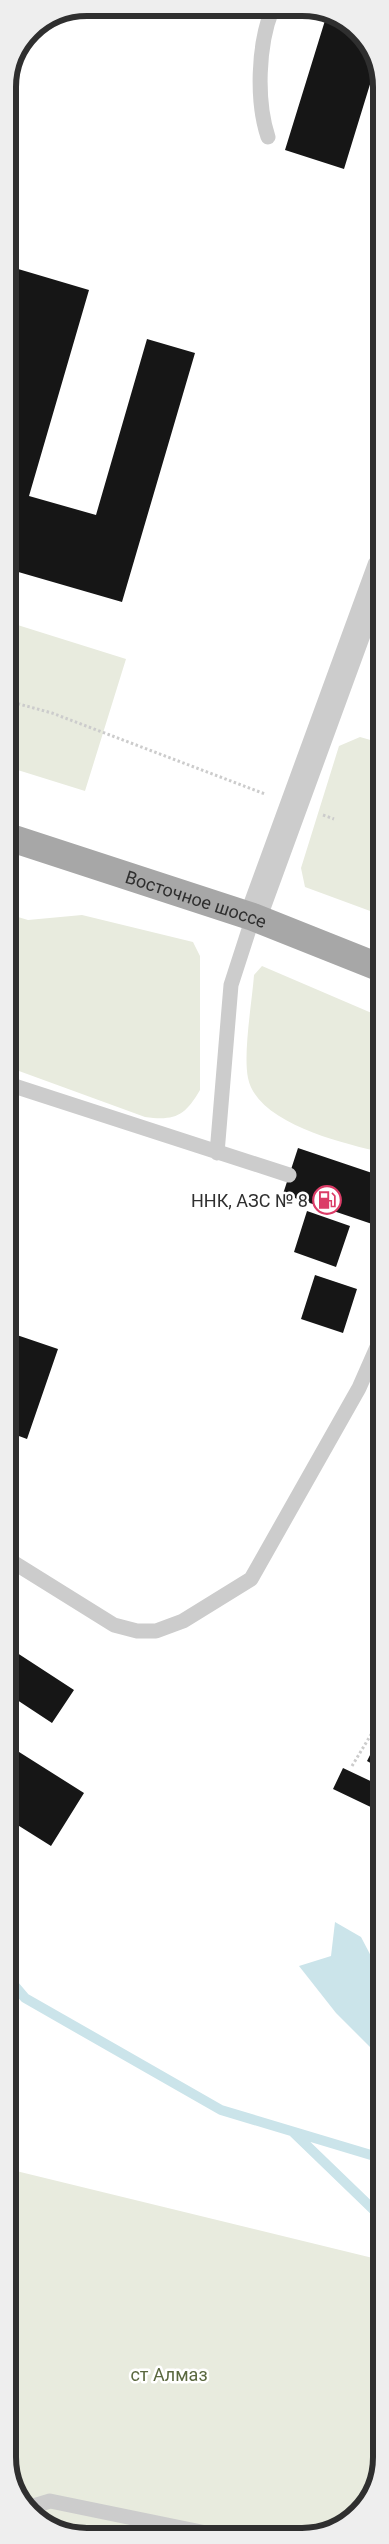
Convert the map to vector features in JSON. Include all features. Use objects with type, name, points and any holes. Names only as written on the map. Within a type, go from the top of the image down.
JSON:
[{"type":"main road","name":"Восточное шоссе","points":[[16,840],[253,917],[373,965]]},
{"type":"street","points":[[253,917],[373,589]]},
{"type":"lane","points":[[268,137],[262,120],[261,102],[263,41],[270,16]]},
{"type":"lane","points":[[217,1153],[231,985],[253,917]]},
{"type":"lane","points":[[16,1087],[289,1175]]},
{"type":"lane","points":[[16,1564],[114,1625],[137,1631],[156,1631],[183,1621],[251,1579],[359,1388],[373,1356]]},
{"type":"lane","points":[[36,2505],[50,2501],[182,2528]]},
{"type":"path","points":[[16,703],[52,713],[334,819]]},
{"type":"path","points":[[352,1766],[373,1731]]},
{"type":"green space","points":[[16,625],[126,659],[85,791],[16,769]]},
{"type":"green space","points":[[360,737],[373,741],[373,912],[305,887],[301,868],[339,746]]},
{"type":"green space","points":[[82,915],[193,942],[200,956],[200,1090],[189,1106],[178,1115],[164,1118],[145,1117],[16,1070],[16,916],[28,920]]},
{"type":"green space","points":[[262,966],[373,1014],[373,1150],[324,1136],[284,1119],[267,1107],[255,1094],[248,1078],[247,1068],[247,1042],[254,975]]},
{"type":"green space","name":"ст Алмаз","points":[[16,2171],[373,2258],[372,2466],[363,2492],[345,2513],[320,2525],[306,2528],[88,2528],[65,2524],[52,2518],[34,2503],[22,2484],[16,2461]]},
{"type":"water","points":[[335,1922],[361,1937],[373,1957],[373,2050],[336,2013],[299,1966],[331,1956]]},
{"type":"building","points":[[325,21],[341,28],[355,41],[367,60],[372,78],[344,169],[285,150]]},
{"type":"building","points":[[16,268],[89,290],[29,496],[96,515],[147,339],[195,353],[122,602],[16,571]]},
{"type":"building","points":[[298,1148],[373,1173],[373,1224],[283,1194]]},
{"type":"building","points":[[307,1211],[350,1226],[336,1267],[294,1252]]},
{"type":"building","points":[[315,1275],[357,1289],[343,1333],[301,1319]]},
{"type":"building","points":[[16,1335],[58,1349],[27,1439],[16,1435]]},
{"type":"building","points":[[16,1652],[74,1690],[52,1723],[16,1699]]},
{"type":"building","points":[[373,1749],[373,1764],[367,1761]]},
{"type":"building","points":[[16,1750],[84,1793],[51,1846],[16,1824]]},
{"type":"building","points":[[343,1768],[373,1782],[373,1808],[333,1789]]},
{"type":"waterway","points":[[16,1987],[25,1998],[221,2110],[373,2156]]},
{"type":"waterway","points":[[294,2133],[373,2209]]},
{"type":"place","name":"ННК, АЗС № 8","points":[[327,1200]]}]
